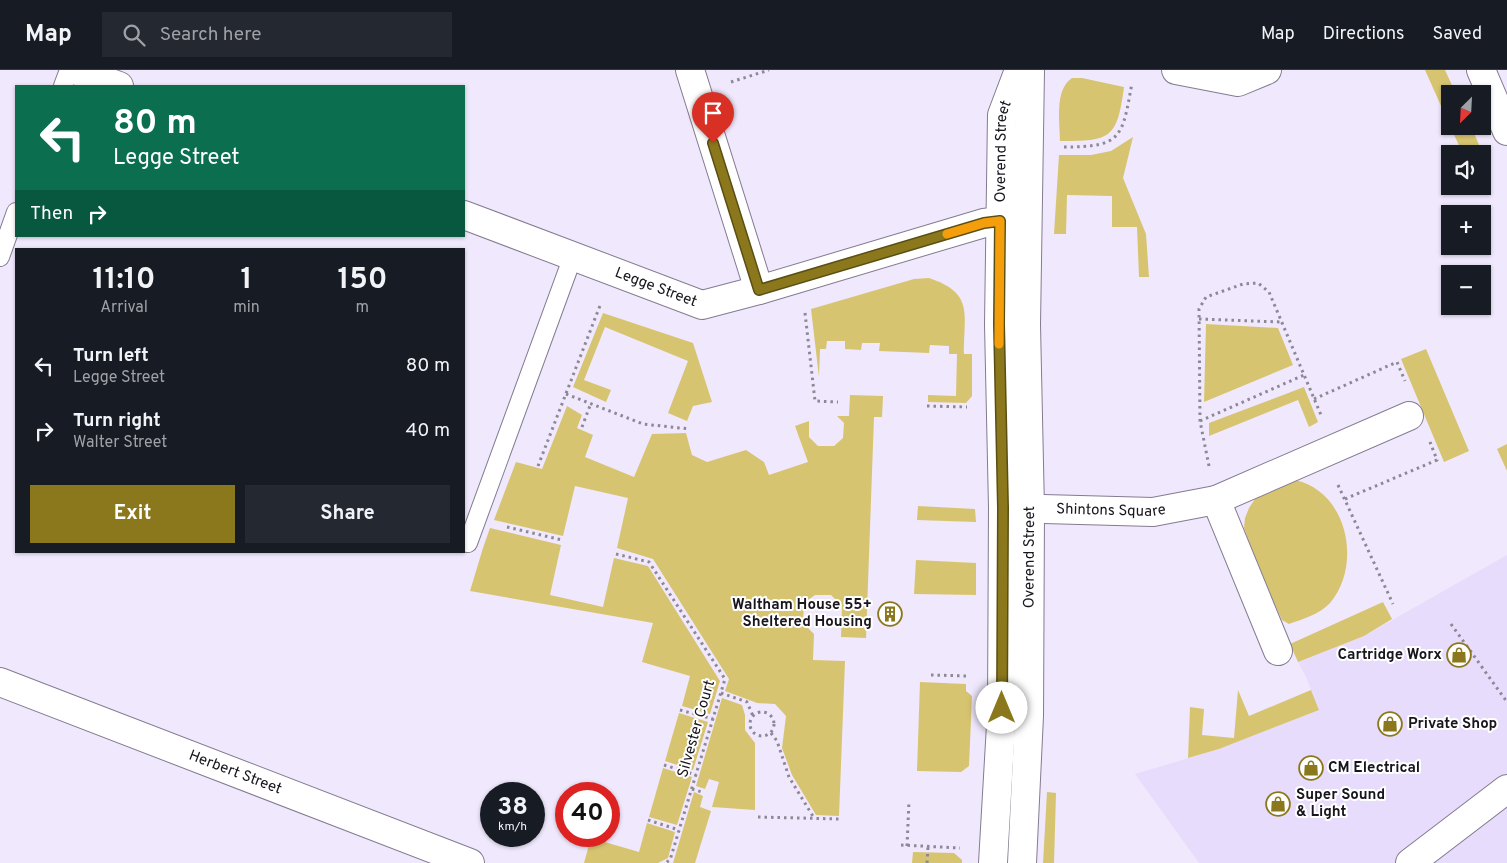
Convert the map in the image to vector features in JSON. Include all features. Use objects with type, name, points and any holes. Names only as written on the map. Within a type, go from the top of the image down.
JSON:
[{"type":"street","points":[[75,70],[116,85]]},
{"type":"street","points":[[690,70],[759,290]]},
{"type":"street","name":"Overend Street","points":[[1019,70],[1002,116],[999,324],[1016,509],[1029,716],[1022,863]]},
{"type":"street","name":"Overend Street","points":[[993,863],[1026,325],[1030,70]]},
{"type":"street","points":[[1176,70],[1238,82],[1267,70]]},
{"type":"street","points":[[1481,70],[1507,131]]},
{"type":"street","name":"Legge Street","points":[[465,215],[702,305],[759,290],[984,223],[1000,221],[1028,211]]},
{"type":"street","name":"Shintons Square","points":[[1016,509],[1153,512],[1216,500],[1409,416]]},
{"type":"street","points":[[1216,500],[1278,650]]},
{"type":"street","name":"Herbert Street","points":[[0,682],[470,863]]},
{"type":"street","points":[[1410,863],[1507,789]]},
{"type":"lane","points":[[63,85],[69,70]]},
{"type":"lane","points":[[0,257],[15,215]]},
{"type":"lane","points":[[468,543],[573,256]]},
{"type":"path","points":[[724,84],[769,70]]},
{"type":"path","points":[[1056,148],[1089,147],[1105,144],[1116,136],[1125,122],[1132,82]]},
{"type":"path","points":[[1216,500],[1200,420],[1199,309],[1206,297],[1243,284],[1258,283],[1269,292],[1325,424],[1312,430],[1393,604]]},
{"type":"path","points":[[538,466],[602,303]]},
{"type":"path","points":[[804,305],[815,401],[838,402]]},
{"type":"path","points":[[1199,319],[1282,322]]},
{"type":"path","points":[[1200,420],[1304,375]]},
{"type":"path","points":[[566,394],[643,424],[690,429]]},
{"type":"path","points":[[582,427],[591,403]]},
{"type":"path","points":[[927,406],[976,407]]},
{"type":"path","points":[[477,518],[492,524],[562,540]]},
{"type":"path","name":"Silvester Court","points":[[616,554],[650,562],[725,679],[670,860],[664,863]]},
{"type":"path","points":[[1451,624],[1507,702]]},
{"type":"path","points":[[931,675],[976,677]]},
{"type":"path","points":[[720,693],[747,702],[753,716]]},
{"type":"path","points":[[680,710],[713,719]]},
{"type":"path","points":[[760,711],[771,715],[775,722],[773,730],[767,736],[755,734],[750,723],[753,716],[760,711]]},
{"type":"path","points":[[770,733],[777,741],[789,777],[814,818]]},
{"type":"path","points":[[664,765],[696,775]]},
{"type":"path","points":[[692,789],[702,792]]},
{"type":"path","points":[[907,846],[909,801]]},
{"type":"path","points":[[758,816],[839,819]]},
{"type":"path","points":[[648,820],[679,830]]},
{"type":"path","points":[[901,845],[965,848]]},
{"type":"path","points":[[927,863],[928,847]]},
{"type":"shaded area","points":[[1425,70],[1445,70],[1452,85],[1441,85],[1441,106]]},
{"type":"shaded area","points":[[1072,78],[1082,78],[1124,87],[1114,127],[1101,138],[1060,141],[1060,98],[1066,83]]},
{"type":"shaded area","points":[[1454,135],[1475,135],[1479,145],[1459,145]]},
{"type":"shaded area","points":[[1133,137],[1123,178],[1146,234],[1149,277],[1139,277],[1137,227],[1112,227],[1112,196],[1067,195],[1066,234],[1054,234],[1059,155],[1091,155],[1111,151]]},
{"type":"shaded area","points":[[929,278],[953,290],[960,298],[963,306],[965,316],[964,354],[972,354],[972,396],[966,403],[928,402],[928,395],[956,396],[957,354],[949,354],[949,346],[930,345],[929,353],[879,351],[880,343],[862,343],[861,350],[845,349],[845,341],[827,341],[826,349],[820,349],[819,377],[811,309],[914,279]]},
{"type":"shaded area","points":[[603,313],[693,343],[712,402],[693,406],[687,421],[668,413],[688,361],[605,327],[584,380],[611,390],[606,402],[573,387]]},
{"type":"shaded area","points":[[1206,324],[1278,328],[1293,365],[1204,402]]},
{"type":"shaded area","points":[[1426,349],[1469,451],[1444,462],[1401,359]]},
{"type":"shaded area","points":[[1304,387],[1318,422],[1309,427],[1298,400],[1209,436],[1209,423]]},
{"type":"shaded area","points":[[850,395],[883,396],[882,417],[874,417],[866,638],[841,637],[842,606],[831,595],[815,595],[804,603],[803,623],[814,634],[813,660],[845,661],[839,816],[816,815],[792,775],[782,748],[786,716],[775,704],[757,703],[725,691],[729,679],[653,559],[617,548],[628,498],[575,486],[563,536],[494,520],[516,462],[542,469],[567,406],[582,415],[577,428],[593,435],[585,457],[634,477],[652,434],[686,433],[692,455],[707,462],[746,450],[764,462],[769,475],[808,462],[795,426],[809,421],[809,437],[818,446],[834,446],[843,438],[844,423],[837,416],[849,416]]},
{"type":"shaded area","points":[[1507,444],[1507,471],[1497,449]]},
{"type":"shaded area","points":[[1295,480],[1313,487],[1327,498],[1338,513],[1344,531],[1347,550],[1346,569],[1340,587],[1330,603],[1316,613],[1289,624],[1282,620],[1258,567],[1244,528],[1245,518],[1255,499]]},
{"type":"shaded area","points":[[918,506],[975,509],[976,522],[917,520]]},
{"type":"shaded area","points":[[490,528],[561,545],[550,595],[603,607],[614,558],[648,566],[720,681],[710,714],[682,706],[690,676],[642,662],[653,623],[470,591]]},
{"type":"shaded area","points":[[1507,555],[1507,863],[1199,863],[1135,774],[1219,749],[1319,710],[1298,662],[1364,636]]},
{"type":"shaded area","points":[[916,560],[976,563],[976,595],[914,594]]},
{"type":"shaded area","points":[[1383,602],[1392,619],[1364,636],[1298,662],[1290,644]]},
{"type":"shaded area","points":[[920,682],[966,684],[966,691],[972,696],[969,766],[961,772],[917,771]]},
{"type":"shaded area","points":[[1238,690],[1249,716],[1311,690],[1319,710],[1219,749],[1188,758],[1190,707],[1204,709],[1202,735],[1234,738]]},
{"type":"shaded area","points":[[722,698],[742,705],[745,715],[745,730],[755,743],[755,810],[712,807],[719,782],[709,779],[705,789],[696,786]]},
{"type":"shaded area","points":[[679,713],[708,722],[693,770],[665,761]]},
{"type":"shaded area","points":[[663,768],[692,777],[677,825],[649,817]]},
{"type":"shaded area","points":[[694,792],[703,796],[700,807],[711,811],[695,863],[673,863]]},
{"type":"shaded area","points":[[1047,792],[1056,793],[1054,863],[1043,863]]},
{"type":"shaded area","points":[[647,823],[675,832],[668,858],[658,863],[584,863],[588,847],[620,846],[639,852]]},
{"type":"shaded area","points":[[913,852],[954,853],[962,860],[962,863],[912,863]]},
{"type":"slow traffic","points":[[947,234],[984,223],[1000,221],[999,344]]},
{"type":"place","name":"Waltham House 55+ Sheltered Housing","points":[[890,614]]},
{"type":"place","name":"Cartridge Worx","points":[[1459,655]]},
{"type":"place","name":"Private Shop","points":[[1390,724]]},
{"type":"place","name":"CM Electrical","points":[[1311,768]]},
{"type":"place","name":"Super Sound & Light","points":[[1278,804]]},
{"type":"route","points":[[713,143],[759,290],[984,223],[1000,221],[999,324],[1003,508],[1002,708]]}]
